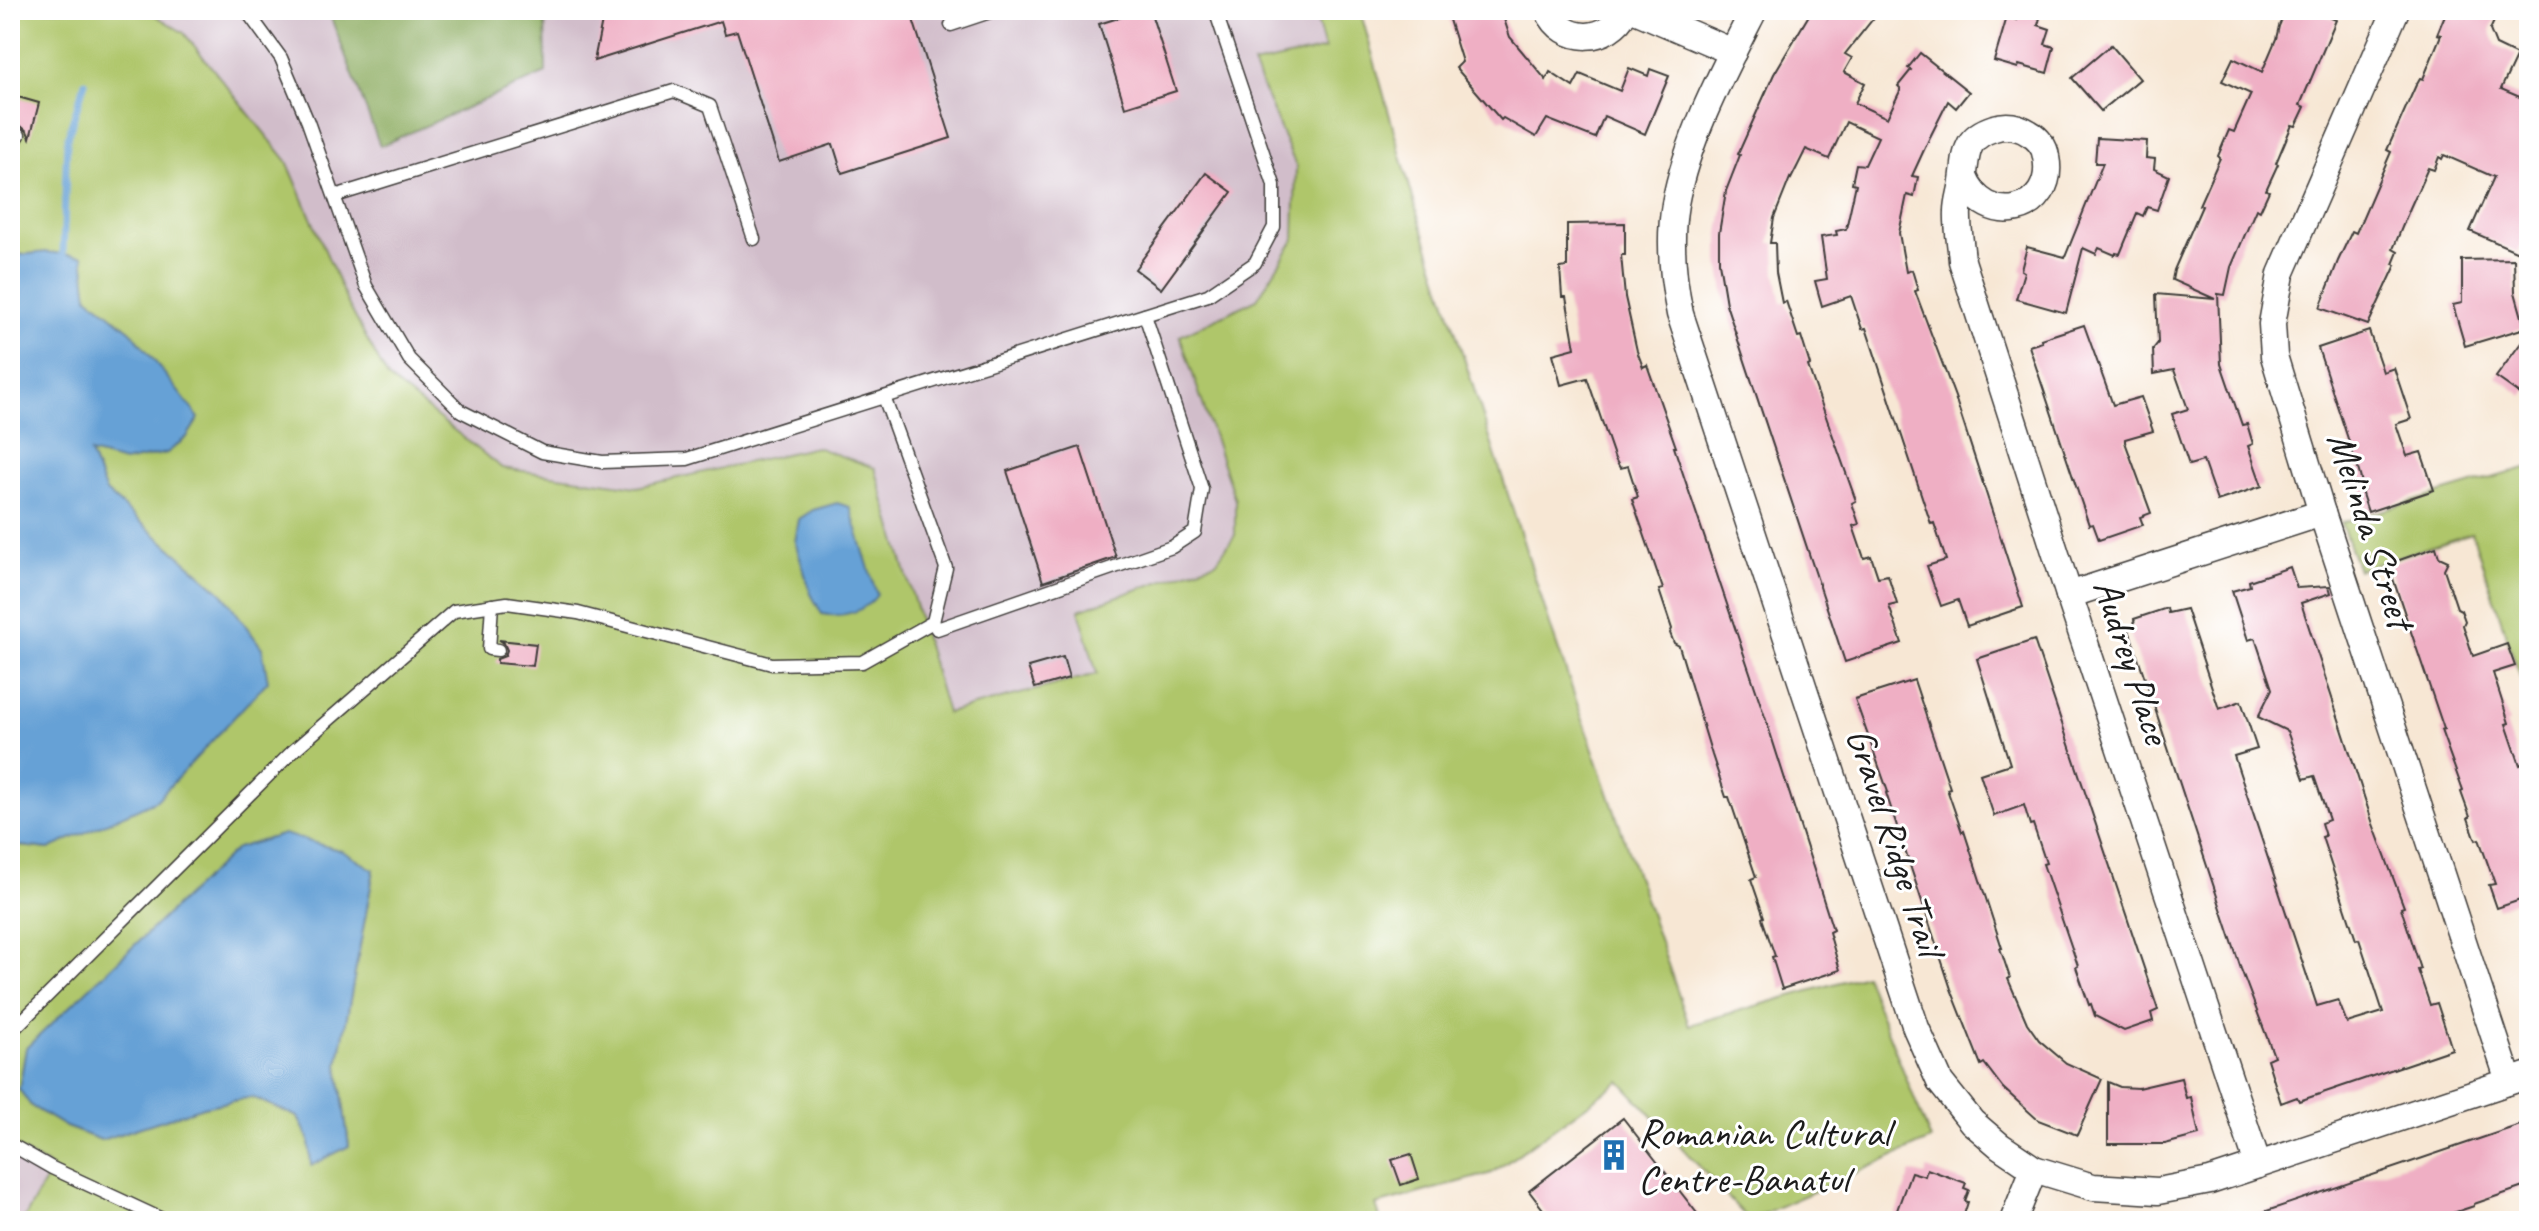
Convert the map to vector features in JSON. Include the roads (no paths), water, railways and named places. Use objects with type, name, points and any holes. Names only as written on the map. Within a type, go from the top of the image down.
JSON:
[{"type":"street","points":[[1548,10],[1557,24],[1570,33],[1585,37],[1610,30],[1626,10]]},
{"type":"street","points":[[1635,10],[1733,52]]},
{"type":"street","name":"Gravel Ridge Trail","points":[[1754,10],[1692,144],[1675,205],[1674,284],[1680,314],[1916,1028],[1940,1082],[1972,1122],[2034,1169],[2093,1187],[2158,1191],[2210,1181],[2519,1078]]},
{"type":"street","name":"Melinda Street","points":[[2396,10],[2281,274],[2272,324],[2274,356],[2322,513],[2519,1078]]},
{"type":"street","name":"Audrey Place","points":[[1964,177],[1958,211],[1962,261],[2258,1165]]},
{"type":"street","points":[[2069,595],[2322,513]]},
{"type":"street","points":[[2013,1221],[2034,1169]]},
{"type":"lane","points":[[246,10],[281,58],[366,286],[409,359],[461,411],[542,452],[602,462],[687,459],[1208,295],[1255,263],[1274,227],[1274,185],[1215,10]]},
{"type":"lane","points":[[951,25],[996,10]]},
{"type":"lane","points":[[335,196],[674,91],[710,106],[754,239]]},
{"type":"lane","points":[[10,147],[19,135]]},
{"type":"lane","points":[[884,397],[946,568],[933,622],[937,629],[1172,547],[1195,532],[1202,489],[1145,315]]},
{"type":"lane","points":[[10,1033],[293,751],[454,611],[507,603],[578,613],[772,664],[862,662],[933,622]]},
{"type":"lane","points":[[492,605],[489,649],[498,650]]},
{"type":"lane","points":[[10,1144],[52,1168],[166,1221]]},
{"type":"water","points":[[47,252],[83,256],[88,297],[131,331],[199,418],[187,437],[167,453],[124,462],[90,453],[106,492],[222,593],[262,648],[268,681],[157,800],[49,849],[10,845],[10,256]]},
{"type":"water","points":[[837,503],[850,507],[877,595],[860,610],[830,615],[822,614],[811,594],[795,542],[799,519],[813,510]]},
{"type":"water","points":[[284,834],[342,851],[374,870],[338,1065],[349,1146],[311,1166],[309,1139],[298,1117],[252,1097],[203,1107],[101,1140],[66,1127],[31,1106],[19,1089],[26,1048],[237,848]]},
{"type":"waterway","points":[[63,254],[67,139],[85,82]]},
{"type":"place","name":"Romanian Cultural Centre-Banatul","points":[[1614,1155]]}]
